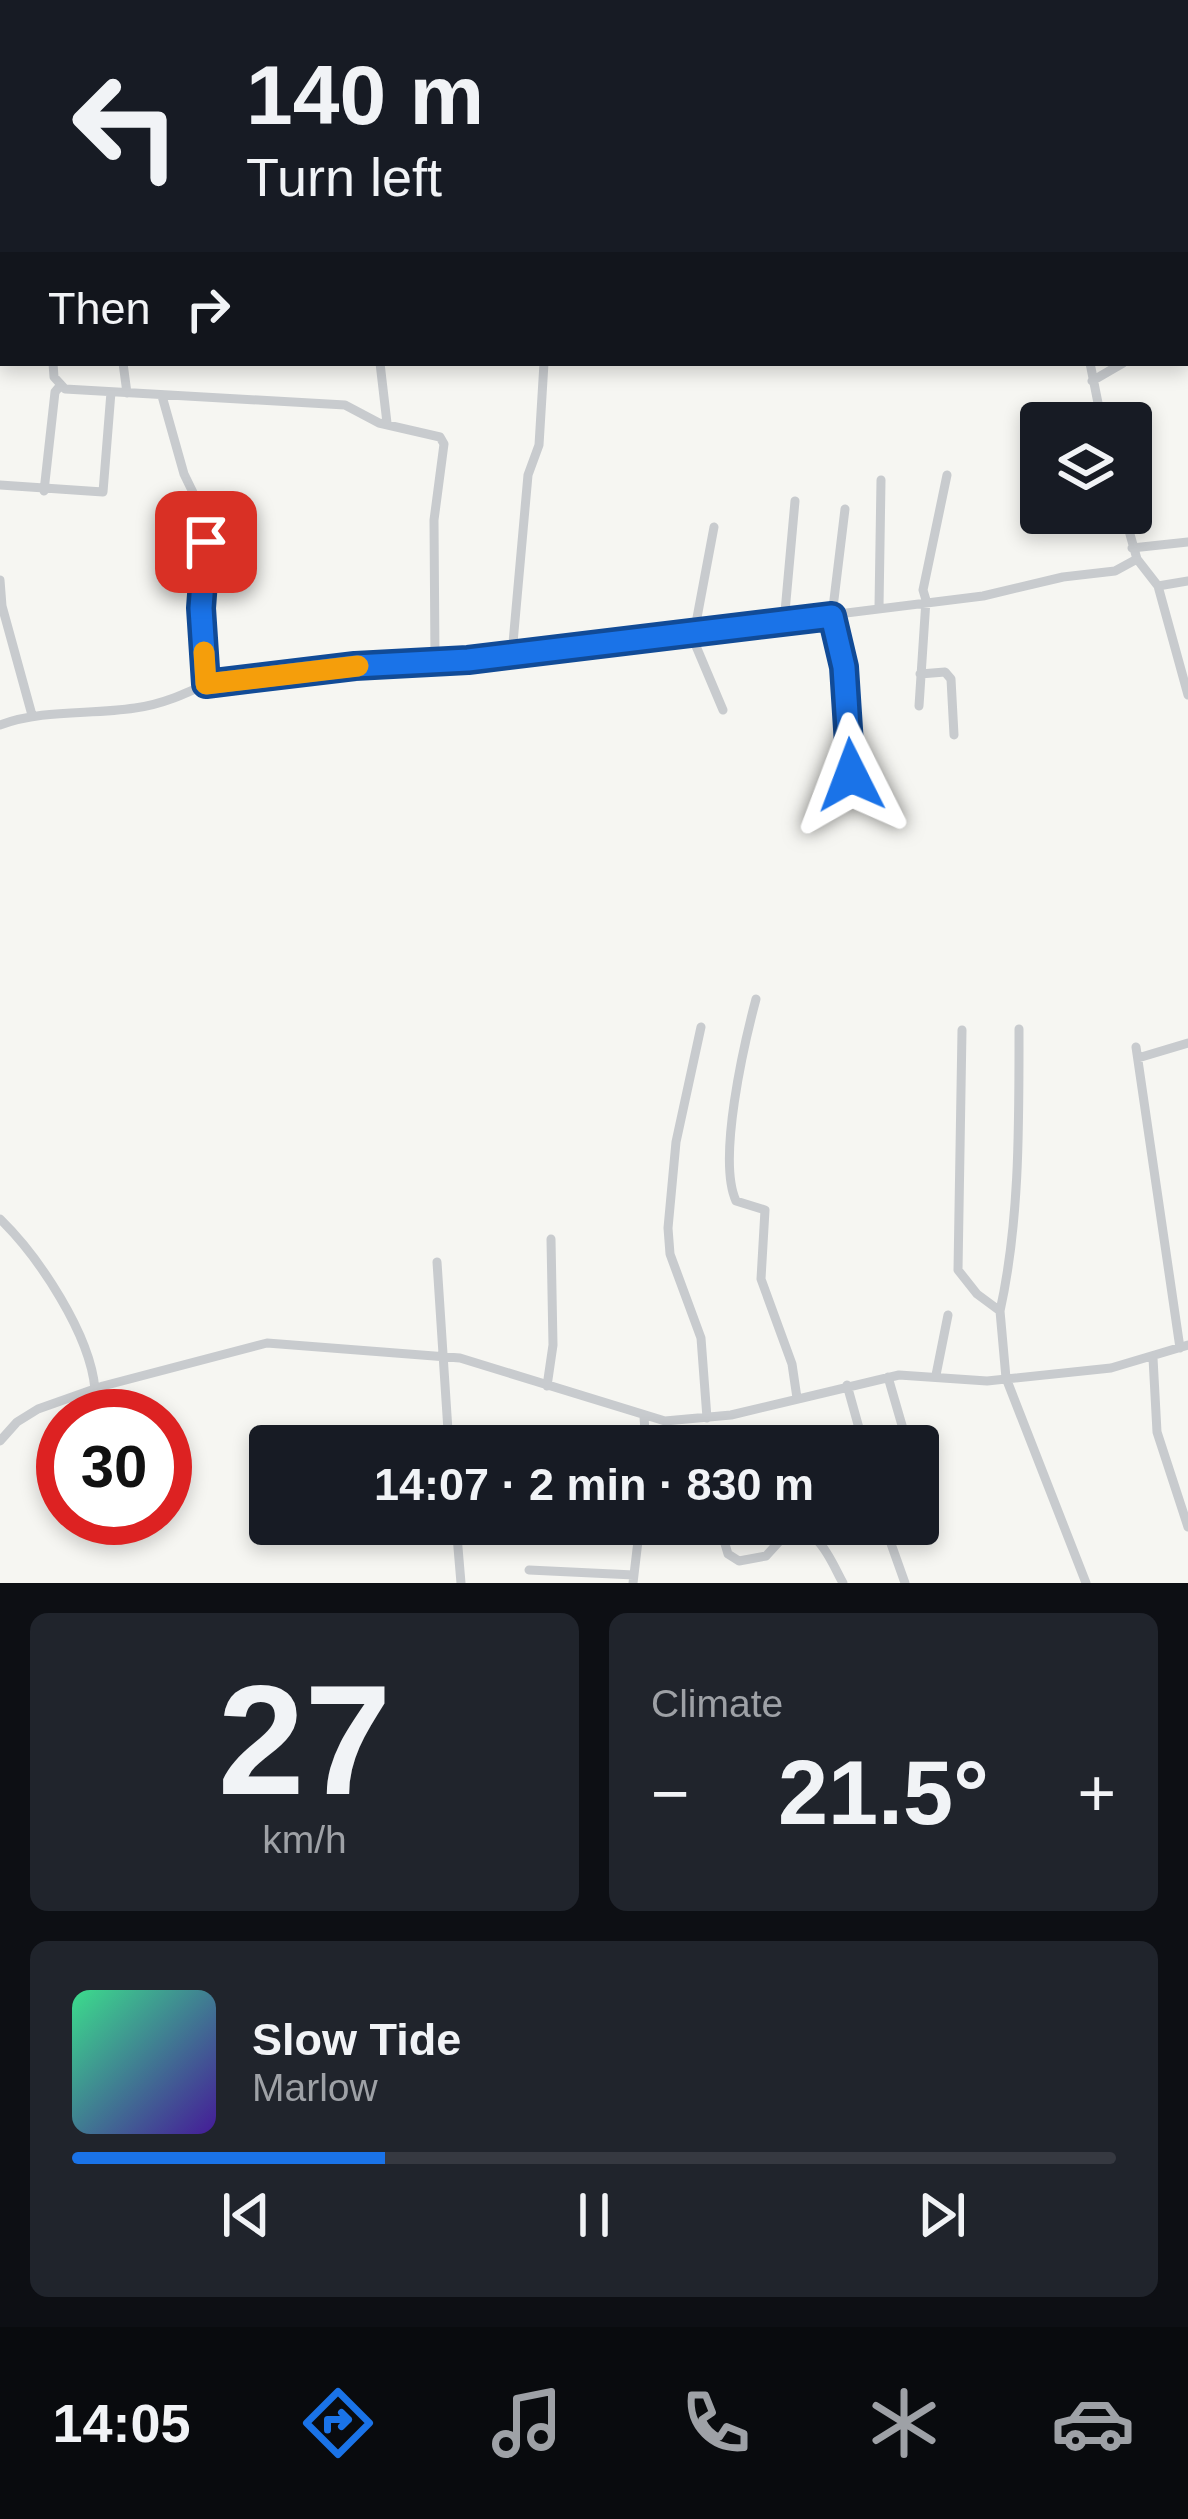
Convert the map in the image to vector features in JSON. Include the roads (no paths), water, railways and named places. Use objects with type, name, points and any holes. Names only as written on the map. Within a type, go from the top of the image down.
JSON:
[{"type":"street","points":[[54,366],[60,386]]},
{"type":"street","points":[[123,366],[127,393]]},
{"type":"street","points":[[380,366],[387,422]]},
{"type":"street","points":[[512,654],[528,475],[539,445],[544,366]]},
{"type":"street","points":[[1090,366],[1097,402]]},
{"type":"street","points":[[1092,382],[1118,366]]},
{"type":"street","points":[[60,386],[345,405],[379,423],[431,433],[444,444],[434,520],[435,661]]},
{"type":"street","points":[[44,490],[55,392],[60,386]]},
{"type":"street","points":[[0,484],[103,492],[111,392]]},
{"type":"street","points":[[162,396],[184,474],[202,511],[206,684]]},
{"type":"street","points":[[919,706],[926,600],[922,590],[947,475]]},
{"type":"street","points":[[879,607],[880,480]]},
{"type":"street","points":[[784,623],[795,501]]},
{"type":"street","points":[[845,509],[832,616],[844,667],[851,775]]},
{"type":"street","points":[[714,526],[694,631],[723,710]]},
{"type":"street","points":[[1130,534],[1135,554],[1158,586],[1188,695]]},
{"type":"street","points":[[0,725],[32,715],[135,708],[238,677],[512,654],[983,596],[1063,577],[1107,573],[1135,554],[1188,542]]},
{"type":"street","points":[[0,575],[2,606],[32,715]]},
{"type":"street","points":[[1158,586],[1188,581]]},
{"type":"street","points":[[920,674],[945,672],[951,679],[954,735]]},
{"type":"street","points":[[756,999],[736,1074],[730,1182],[736,1202],[765,1210],[761,1279],[792,1364],[796,1398]]},
{"type":"street","points":[[701,1027],[676,1142],[668,1228],[670,1254],[703,1350],[707,1418]]},
{"type":"street","points":[[1019,1029],[1019,1117],[1008,1276],[1000,1311],[1006,1378],[1086,1583]]},
{"type":"street","points":[[962,1030],[956,1257],[968,1284],[1000,1311]]},
{"type":"street","points":[[0,1219],[25,1243],[81,1333],[92,1361],[94,1389],[267,1343],[441,1355],[665,1421],[707,1418],[888,1377],[970,1381],[1111,1368],[1184,1347],[1137,1053],[1188,1043]]},
{"type":"street","points":[[547,1386],[553,1345],[551,1239]]},
{"type":"street","points":[[436,1262],[447,1425]]},
{"type":"street","points":[[936,1376],[948,1315]]},
{"type":"street","points":[[1153,1358],[1157,1432],[1188,1527]]},
{"type":"street","points":[[888,1377],[902,1425]]},
{"type":"street","points":[[847,1385],[858,1425]]},
{"type":"street","points":[[0,1441],[36,1410]]},
{"type":"street","points":[[644,1417],[645,1425]]},
{"type":"street","points":[[661,1425],[665,1421]]},
{"type":"street","points":[[458,1545],[461,1583]]},
{"type":"street","points":[[529,1570],[633,1579],[637,1545]]},
{"type":"street","points":[[725,1545],[728,1554],[740,1561],[766,1556],[776,1545]]},
{"type":"street","points":[[822,1545],[843,1583]]},
{"type":"street","points":[[891,1545],[905,1583]]}]
